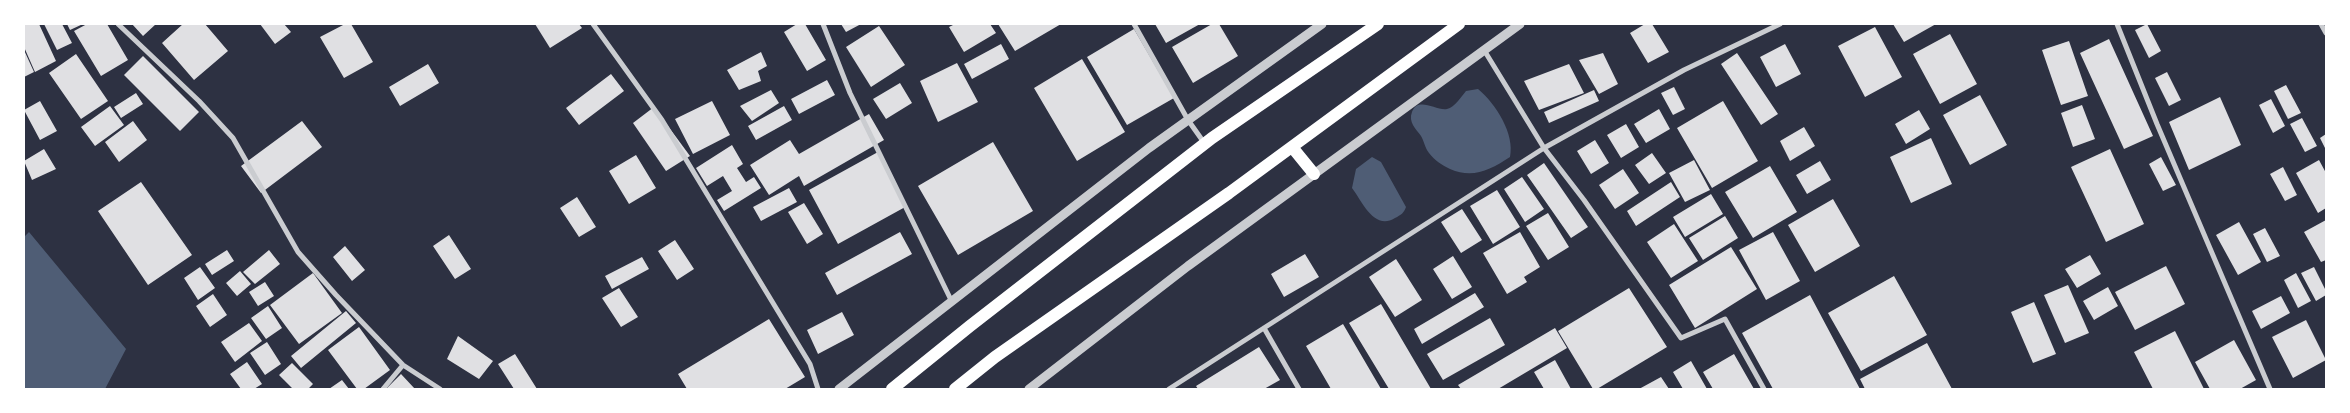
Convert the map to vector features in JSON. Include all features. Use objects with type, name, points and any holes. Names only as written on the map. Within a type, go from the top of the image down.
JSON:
[{"type":"main road","points":[[892,389],[970,326],[1205,144],[1378,24]]},
{"type":"main road","points":[[954,389],[995,357],[1292,147],[1459,24]]},
{"type":"main road","points":[[1292,147],[1314,174]]},
{"type":"street","points":[[118,24],[199,101],[233,138],[298,252],[403,365],[440,389]]},
{"type":"street","points":[[594,24],[662,120],[810,364],[818,389]]},
{"type":"street","points":[[823,24],[850,93],[952,302]]},
{"type":"street","points":[[1134,24],[1188,120],[1205,144]]},
{"type":"street","points":[[839,389],[1188,120],[1322,24]]},
{"type":"street","points":[[1029,389],[1188,266],[1520,24]]},
{"type":"street","points":[[1170,389],[1544,148],[1684,70],[1780,24]]},
{"type":"street","points":[[2117,24],[2164,142],[2270,389]]},
{"type":"street","points":[[2322,24],[2326,33]]},
{"type":"street","points":[[1484,50],[1544,148],[1584,200],[1681,338],[1725,319],[1764,389]]},
{"type":"street","points":[[1264,328],[1299,389]]},
{"type":"street","points":[[382,389],[403,365]]},
{"type":"water","points":[[1478,89],[1485,95],[1503,120],[1510,139],[1510,157],[1481,172],[1458,172],[1444,166],[1431,156],[1413,125],[1411,116],[1418,105],[1447,109],[1453,106],[1466,91]]},
{"type":"water","points":[[1372,157],[1381,162],[1406,207],[1401,215],[1388,221],[1381,221],[1369,213],[1352,188],[1356,169]]},
{"type":"water","points":[[29,232],[126,349],[105,389],[24,389],[24,237]]},
{"type":"building","points":[[24,24],[39,24],[56,61],[35,72],[24,47]]},
{"type":"building","points":[[44,24],[62,24],[72,43],[57,50]]},
{"type":"building","points":[[67,24],[83,24],[70,30]]},
{"type":"building","points":[[87,24],[107,24],[128,60],[101,76],[74,31]]},
{"type":"building","points":[[132,24],[156,24],[143,36]]},
{"type":"building","points":[[183,24],[205,24],[228,51],[194,80],[162,43]]},
{"type":"building","points":[[260,24],[284,24],[291,32],[275,44]]},
{"type":"building","points":[[345,24],[351,24],[373,62],[344,78],[320,37]]},
{"type":"building","points":[[535,24],[579,24],[582,28],[550,48]]},
{"type":"building","points":[[797,24],[805,24],[826,60],[807,71],[784,32]]},
{"type":"building","points":[[841,24],[861,24],[846,32]]},
{"type":"building","points":[[955,24],[990,24],[996,33],[964,52],[949,27]]},
{"type":"building","points":[[998,24],[1061,24],[1015,51]]},
{"type":"building","points":[[1155,24],[1200,24],[1166,43]]},
{"type":"building","points":[[1212,24],[1219,24],[1238,56],[1193,83],[1172,47]]},
{"type":"building","points":[[1645,24],[1652,24],[1669,52],[1648,63],[1630,33]]},
{"type":"building","points":[[1893,24],[1936,24],[1904,42]]},
{"type":"building","points":[[2147,24],[2161,51],[2149,58],[2135,30]]},
{"type":"building","points":[[879,26],[905,65],[871,87],[846,47]]},
{"type":"building","points":[[1875,27],[1902,77],[1865,97],[1838,46]]},
{"type":"building","points":[[1134,29],[1174,98],[1127,125],[1087,57]]},
{"type":"building","points":[[1950,34],[1977,84],[1940,104],[1913,54]]},
{"type":"building","points":[[2109,39],[2153,136],[2124,149],[2080,53]]},
{"type":"building","points":[[2069,41],[2088,96],[2061,105],[2042,50]]},
{"type":"building","points":[[1001,44],[1009,59],[972,79],[964,64]]},
{"type":"building","points":[[1785,44],[1801,74],[1776,87],[1760,57]]},
{"type":"building","points":[[24,50],[34,72],[24,77]]},
{"type":"building","points":[[761,52],[767,66],[758,71],[761,81],[739,90],[727,70]]},
{"type":"building","points":[[1603,53],[1618,84],[1599,94],[1579,60]]},
{"type":"building","points":[[1737,53],[1778,114],[1761,125],[1721,64]]},
{"type":"building","points":[[76,54],[108,101],[81,119],[49,73]]},
{"type":"building","points":[[143,56],[199,112],[180,131],[124,75]]},
{"type":"building","points":[[1082,59],[1125,132],[1077,161],[1034,88]]},
{"type":"building","points":[[957,63],[978,102],[938,122],[920,81]]},
{"type":"building","points":[[428,64],[439,83],[400,106],[389,87]]},
{"type":"building","points":[[1569,64],[1584,93],[1539,110],[1524,81]]},
{"type":"building","points":[[2167,72],[2181,100],[2169,106],[2155,78]]},
{"type":"building","points":[[611,74],[624,91],[579,125],[566,108]]},
{"type":"building","points":[[827,80],[835,95],[799,114],[791,99]]},
{"type":"building","points":[[900,83],[912,103],[886,119],[873,99]]},
{"type":"building","points":[[2286,85],[2301,113],[2288,119],[2274,91]]},
{"type":"building","points":[[1674,87],[1685,109],[1673,115],[1661,93]]},
{"type":"building","points":[[771,90],[779,103],[752,121],[740,106]]},
{"type":"building","points":[[1594,90],[1599,101],[1549,123],[1544,112]]},
{"type":"building","points":[[136,93],[143,104],[121,118],[114,107]]},
{"type":"building","points":[[1980,95],[2007,145],[1970,165],[1943,115]]},
{"type":"building","points":[[2220,97],[2241,145],[2189,170],[2169,122]]},
{"type":"building","points":[[2271,99],[2285,126],[2273,133],[2259,105]]},
{"type":"building","points":[[40,101],[57,131],[40,140],[24,110]]},
{"type":"building","points":[[712,101],[730,135],[693,154],[675,119]]},
{"type":"building","points":[[1723,101],[1758,161],[1712,188],[1677,128]]},
{"type":"building","points":[[2082,105],[2095,139],[2073,147],[2061,113]]},
{"type":"building","points":[[110,106],[124,125],[95,146],[81,127]]},
{"type":"building","points":[[784,106],[792,120],[756,140],[748,126]]},
{"type":"building","points":[[654,107],[690,156],[666,171],[633,123]]},
{"type":"building","points":[[1659,109],[1670,129],[1646,143],[1634,124]]},
{"type":"building","points":[[1919,110],[1930,129],[1906,144],[1895,124]]},
{"type":"building","points":[[869,114],[884,140],[804,186],[799,176],[769,195],[750,165],[790,140],[799,154]]},
{"type":"building","points":[[2302,118],[2317,146],[2305,152],[2290,124]]},
{"type":"building","points":[[133,121],[147,140],[119,162],[105,142]]},
{"type":"building","points":[[302,121],[322,147],[261,193],[241,166]]},
{"type":"building","points":[[1626,124],[1639,147],[1621,158],[1607,135]]},
{"type":"building","points":[[1804,127],[1815,146],[1790,161],[1780,141]]},
{"type":"building","points":[[2326,134],[2326,150],[2320,138]]},
{"type":"building","points":[[1931,138],[1952,184],[1911,203],[1890,157]]},
{"type":"building","points":[[1595,140],[1609,163],[1591,174],[1577,151]]},
{"type":"building","points":[[993,142],[1033,211],[958,255],[918,186]]},
{"type":"building","points":[[732,145],[743,164],[737,168],[746,182],[754,177],[761,188],[724,211],[717,200],[732,191],[723,176],[707,186],[696,168]]},
{"type":"building","points":[[44,149],[56,169],[32,180],[24,161]]},
{"type":"building","points":[[2110,149],[2144,224],[2106,242],[2071,167]]},
{"type":"building","points":[[878,152],[907,206],[838,244],[809,190]]},
{"type":"building","points":[[1652,153],[1666,173],[1649,184],[1635,165]]},
{"type":"building","points":[[636,155],[656,188],[629,204],[609,171]]},
{"type":"building","points":[[2161,157],[2176,185],[2163,191],[2149,164]]},
{"type":"building","points":[[1694,160],[1710,190],[1685,202],[1669,173]]},
{"type":"building","points":[[2319,160],[2326,173],[2326,208],[2318,213],[2296,173]]},
{"type":"building","points":[[1820,161],[1831,180],[1807,194],[1796,175]]},
{"type":"building","points":[[1544,163],[1588,227],[1571,238],[1527,175]]},
{"type":"building","points":[[1770,166],[1797,212],[1753,238],[1725,192]]},
{"type":"building","points":[[2283,167],[2297,195],[2285,201],[2270,174]]},
{"type":"building","points":[[1623,169],[1639,193],[1615,209],[1599,185]]},
{"type":"building","points":[[1522,177],[1544,209],[1525,222],[1504,189]]},
{"type":"building","points":[[141,182],[192,255],[148,285],[98,211]]},
{"type":"building","points":[[1671,182],[1680,197],[1636,226],[1627,211]]},
{"type":"building","points":[[789,188],[797,202],[761,221],[753,207]]},
{"type":"building","points":[[1497,190],[1520,227],[1493,244],[1470,206]]},
{"type":"building","points":[[1711,194],[1723,214],[1685,237],[1673,217]]},
{"type":"building","points":[[577,197],[596,227],[579,237],[560,208]]},
{"type":"building","points":[[1833,199],[1860,246],[1815,272],[1788,225]]},
{"type":"building","points":[[804,203],[823,234],[807,244],[788,212]]},
{"type":"building","points":[[1462,209],[1482,240],[1461,253],[1441,222]]},
{"type":"building","points":[[1548,213],[1569,247],[1548,260],[1526,226]]},
{"type":"building","points":[[1725,216],[1738,238],[1703,260],[1689,238]]},
{"type":"building","points":[[2326,220],[2326,260],[2321,262],[2304,232]]},
{"type":"building","points":[[2239,222],[2261,262],[2238,275],[2216,235]]},
{"type":"building","points":[[1674,224],[1698,261],[1671,278],[1647,242]]},
{"type":"building","points":[[2265,228],[2280,256],[2267,262],[2253,234]]},
{"type":"building","points":[[900,232],[912,254],[837,295],[825,273]]},
{"type":"building","points":[[1520,232],[1540,267],[1524,277],[1527,282],[1507,294],[1483,253]]},
{"type":"building","points":[[1773,232],[1800,281],[1766,300],[1739,250]]},
{"type":"building","points":[[449,235],[471,269],[455,279],[433,246]]},
{"type":"building","points":[[675,240],[694,269],[677,280],[658,251]]},
{"type":"building","points":[[345,246],[365,270],[352,281],[333,257]]},
{"type":"building","points":[[1731,247],[1757,289],[1695,328],[1669,285]]},
{"type":"building","points":[[227,250],[234,261],[212,275],[205,264]]},
{"type":"building","points":[[269,250],[280,264],[255,284],[243,272]]},
{"type":"building","points":[[1305,254],[1319,277],[1284,297],[1271,274]]},
{"type":"building","points":[[2090,255],[2101,274],[2077,288],[2065,269]]},
{"type":"building","points":[[1453,256],[1472,287],[1452,299],[1433,269]]},
{"type":"building","points":[[642,257],[649,269],[612,289],[605,276]]},
{"type":"building","points":[[1396,259],[1422,300],[1395,317],[1369,277]]},
{"type":"building","points":[[2166,266],[2185,304],[2135,330],[2115,292]]},
{"type":"building","points":[[200,267],[215,288],[198,300],[184,278]]},
{"type":"building","points":[[2314,267],[2326,291],[2326,295],[2316,301],[2301,273]]},
{"type":"building","points":[[240,271],[251,284],[237,296],[226,283]]},
{"type":"building","points":[[313,273],[342,313],[299,344],[270,305]]},
{"type":"building","points":[[2296,273],[2311,301],[2298,308],[2284,280]]},
{"type":"building","points":[[1894,276],[1927,335],[1861,371],[1828,313]]},
{"type":"building","points":[[265,282],[274,296],[258,306],[249,292]]},
{"type":"building","points":[[2068,285],[2089,333],[2065,343],[2044,295]]},
{"type":"building","points":[[2108,287],[2118,306],[2094,320],[2083,301]]},
{"type":"building","points":[[619,288],[638,317],[621,327],[602,298]]},
{"type":"building","points":[[1629,288],[1667,347],[1597,389],[1593,389],[1558,331]]},
{"type":"building","points":[[1475,293],[1484,307],[1422,344],[1414,329]]},
{"type":"building","points":[[213,294],[227,315],[210,327],[196,306]]},
{"type":"building","points":[[1810,295],[1860,389],[1773,389],[1742,333]]},
{"type":"building","points":[[2281,296],[2290,313],[2261,329],[2252,311]]},
{"type":"building","points":[[2034,302],[2056,354],[2033,363],[2011,312]]},
{"type":"building","points":[[1381,304],[1431,389],[1389,389],[1349,323]]},
{"type":"building","points":[[268,306],[282,328],[266,339],[251,318]]},
{"type":"building","points":[[346,311],[356,323],[301,368],[291,356]]},
{"type":"building","points":[[842,312],[854,335],[818,354],[807,330]]},
{"type":"building","points":[[1490,318],[1505,345],[1443,380],[1427,354]]},
{"type":"building","points":[[769,319],[805,377],[785,389],[687,389],[678,374]]},
{"type":"building","points":[[2306,320],[2326,360],[2293,378],[2272,337]]},
{"type":"building","points":[[249,323],[262,341],[235,362],[221,342]]},
{"type":"building","points":[[1343,324],[1381,389],[1331,389],[1306,346]]},
{"type":"building","points":[[359,327],[390,370],[364,389],[357,389],[328,350]]},
{"type":"building","points":[[1555,328],[1567,348],[1498,389],[1461,389],[1458,385]]},
{"type":"building","points":[[2175,331],[2204,389],[2153,389],[2134,352]]},
{"type":"building","points":[[458,336],[493,361],[479,379],[447,359]]},
{"type":"building","points":[[2234,340],[2256,380],[2240,389],[2210,389],[2195,362]]},
{"type":"building","points":[[267,342],[281,364],[265,375],[250,353]]},
{"type":"building","points":[[1927,343],[1952,389],[1865,389],[1860,379]]},
{"type":"building","points":[[1259,347],[1280,380],[1264,389],[1198,389],[1196,386]]},
{"type":"building","points":[[515,354],[537,389],[514,389],[498,364]]},
{"type":"building","points":[[1734,354],[1754,389],[1713,389],[1703,372]]},
{"type":"building","points":[[1555,360],[1571,389],[1544,389],[1534,372]]},
{"type":"building","points":[[1691,361],[1707,389],[1683,389],[1673,372]]},
{"type":"building","points":[[247,362],[262,384],[254,389],[241,389],[230,374]]},
{"type":"building","points":[[292,363],[313,384],[308,389],[293,389],[279,375]]},
{"type":"building","points":[[401,374],[415,389],[386,389]]},
{"type":"building","points":[[1661,377],[1669,389],[1639,389]]},
{"type":"building","points":[[342,380],[349,389],[329,389]]}]
